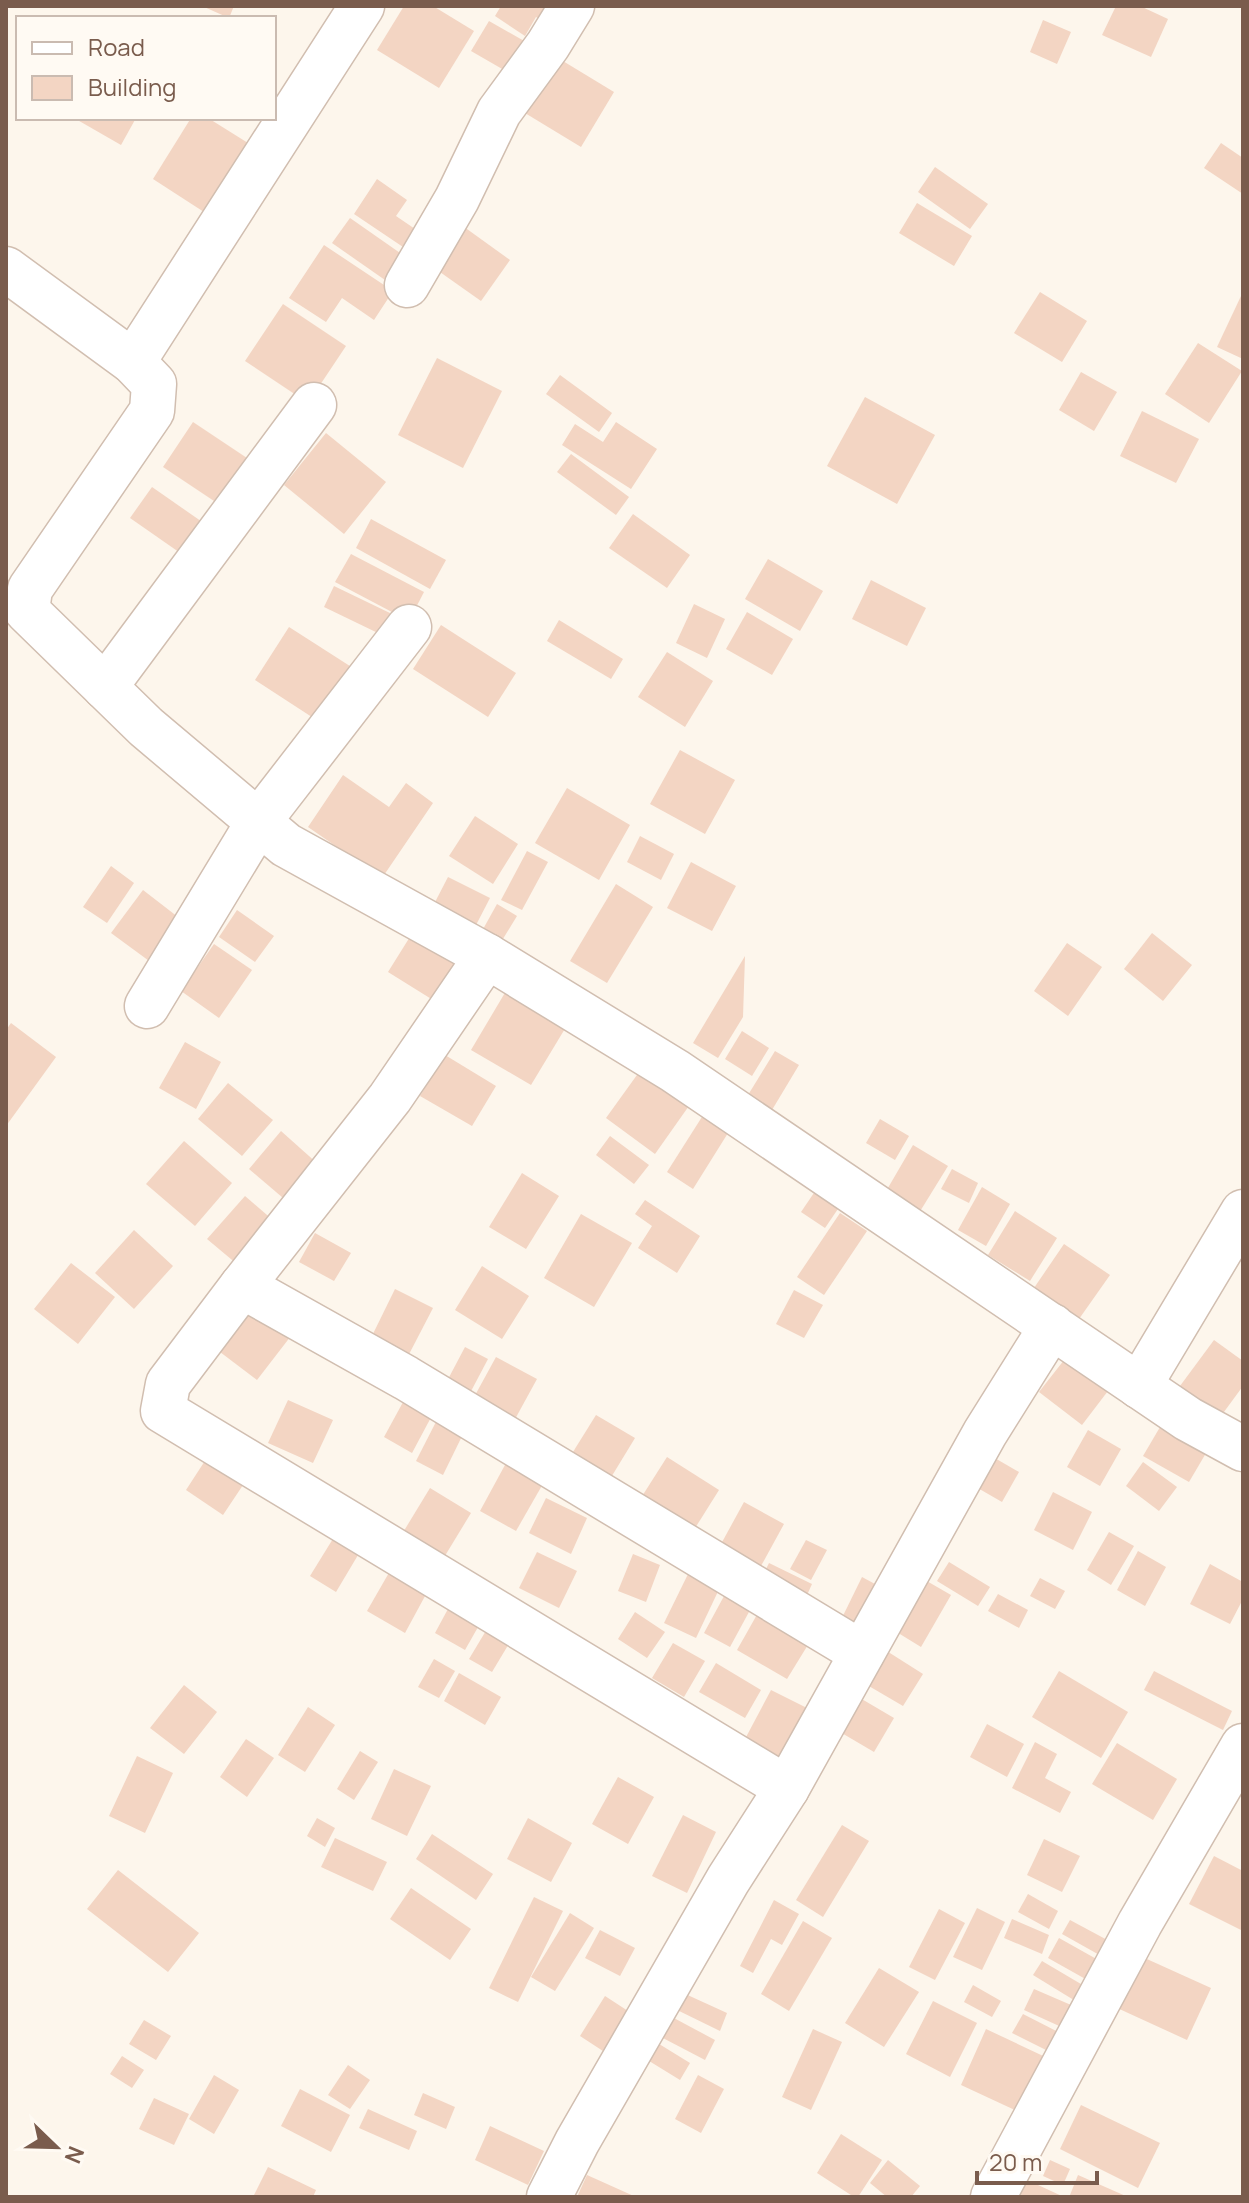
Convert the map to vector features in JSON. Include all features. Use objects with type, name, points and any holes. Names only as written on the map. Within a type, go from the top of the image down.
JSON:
[{"type":"street","points":[[133,362],[362,6]]},
{"type":"street","points":[[407,285],[457,199],[499,112],[572,6]]},
{"type":"street","points":[[6,269],[133,362],[154,384],[152,411],[30,589],[27,611],[146,727],[286,845],[487,956],[675,1071],[1188,1419],[1243,1449]]},
{"type":"street","points":[[105,687],[314,405]]},
{"type":"street","points":[[147,1006],[259,821],[409,627]]},
{"type":"street","points":[[487,956],[390,1098],[168,1384],[163,1411],[787,1788]]},
{"type":"street","points":[[1139,1386],[1243,1212]]},
{"type":"street","points":[[242,1286],[406,1378],[862,1653]]},
{"type":"street","points":[[549,2197],[577,2142],[720,1894],[787,1788],[985,1433],[1052,1326]]},
{"type":"street","points":[[993,2197],[1140,1923],[1243,1746]]},
{"type":"building","points":[[202,6],[234,6],[230,16]]},
{"type":"building","points":[[404,6],[433,6],[474,31],[439,88],[377,50]]},
{"type":"building","points":[[501,6],[563,6],[550,26],[536,17],[525,36],[495,16]]},
{"type":"building","points":[[1116,6],[1140,6],[1168,19],[1151,57],[1102,35]]},
{"type":"building","points":[[1043,20],[1071,32],[1057,64],[1030,52]]},
{"type":"building","points":[[489,21],[533,46],[516,77],[471,51]]},
{"type":"building","points":[[553,55],[614,92],[581,147],[520,110]]},
{"type":"building","points":[[77,120],[135,120],[121,145]]},
{"type":"building","points":[[190,120],[211,120],[248,143],[204,212],[153,179]]},
{"type":"building","points":[[1221,143],[1243,158],[1243,194],[1204,168]]},
{"type":"building","points":[[935,167],[988,204],[970,229],[918,192]]},
{"type":"building","points":[[377,179],[407,200],[396,216],[418,231],[406,249],[354,214]]},
{"type":"building","points":[[917,203],[972,236],[954,266],[899,233]]},
{"type":"building","points":[[350,218],[413,262],[395,287],[332,243]]},
{"type":"building","points":[[460,224],[510,260],[481,301],[430,265]]},
{"type":"building","points":[[324,245],[393,291],[374,320],[342,298],[326,322],[289,298]]},
{"type":"building","points":[[1040,292],[1087,321],[1062,362],[1014,333]]},
{"type":"building","points":[[1243,297],[1243,359],[1217,347]]},
{"type":"building","points":[[283,304],[346,346],[308,403],[245,361]]},
{"type":"building","points":[[1198,343],[1242,371],[1209,423],[1165,394]]},
{"type":"building","points":[[437,358],[502,391],[463,468],[398,435]]},
{"type":"building","points":[[1081,372],[1117,392],[1094,431],[1059,410]]},
{"type":"building","points":[[560,375],[612,413],[599,432],[546,394]]},
{"type":"building","points":[[865,397],[935,435],[897,504],[827,466]]},
{"type":"building","points":[[1142,411],[1199,439],[1176,483],[1120,456]]},
{"type":"building","points":[[193,422],[259,466],[229,511],[163,467]]},
{"type":"building","points":[[616,422],[657,449],[631,489],[562,445],[575,424],[603,442]]},
{"type":"building","points":[[326,433],[386,482],[344,534],[284,485]]},
{"type":"building","points":[[571,454],[629,497],[616,515],[557,472]]},
{"type":"building","points":[[152,487],[208,526],[186,557],[130,518]]},
{"type":"building","points":[[633,514],[690,555],[667,588],[609,548]]},
{"type":"building","points":[[371,519],[446,560],[430,589],[356,548]]},
{"type":"building","points":[[351,554],[424,592],[409,621],[335,582]]},
{"type":"building","points":[[768,559],[823,591],[800,631],[745,599]]},
{"type":"building","points":[[871,580],[926,608],[907,646],[852,619]]},
{"type":"building","points":[[334,586],[392,614],[382,635],[324,607]]},
{"type":"building","points":[[694,604],[725,619],[707,658],[676,643]]},
{"type":"building","points":[[747,612],[793,639],[772,675],[726,649]]},
{"type":"building","points":[[559,620],[623,659],[611,679],[547,641]]},
{"type":"building","points":[[441,625],[516,673],[488,717],[413,669]]},
{"type":"building","points":[[289,627],[353,668],[318,721],[255,680]]},
{"type":"building","points":[[667,652],[713,681],[685,727],[638,697]]},
{"type":"building","points":[[680,750],[735,780],[705,834],[650,804]]},
{"type":"building","points":[[343,775],[389,807],[406,783],[433,803],[382,878],[308,827]]},
{"type":"building","points":[[567,788],[630,825],[599,880],[535,843]]},
{"type":"building","points":[[475,816],[518,844],[493,884],[449,856]]},
{"type":"building","points":[[640,836],[674,854],[661,880],[627,862]]},
{"type":"building","points":[[527,851],[548,862],[522,910],[501,900]]},
{"type":"building","points":[[691,862],[736,886],[712,931],[667,908]]},
{"type":"building","points":[[111,866],[134,883],[107,923],[83,907]]},
{"type":"building","points":[[448,877],[490,898],[475,927],[433,906]]},
{"type":"building","points":[[616,884],[653,907],[607,983],[570,961]]},
{"type":"building","points":[[143,890],[187,924],[156,966],[111,933]]},
{"type":"building","points":[[497,904],[517,916],[501,942],[482,931]]},
{"type":"building","points":[[237,910],[274,936],[255,962],[219,937]]},
{"type":"building","points":[[413,932],[466,966],[441,1005],[388,972]]},
{"type":"building","points":[[1152,933],[1192,965],[1163,1001],[1124,969]]},
{"type":"building","points":[[1067,943],[1102,967],[1068,1016],[1034,991]]},
{"type":"building","points":[[214,944],[252,970],[219,1018],[181,991]]},
{"type":"building","points":[[745,956],[743,1017],[718,1058],[693,1043]]},
{"type":"building","points":[[506,991],[566,1027],[531,1085],[471,1050]]},
{"type":"building","points":[[11,1023],[56,1057],[6,1126],[6,1030]]},
{"type":"building","points":[[742,1031],[769,1048],[752,1076],[725,1059]]},
{"type":"building","points":[[185,1042],[221,1062],[196,1109],[159,1088]]},
{"type":"building","points":[[775,1051],[799,1065],[772,1110],[748,1095]]},
{"type":"building","points":[[445,1055],[496,1086],[472,1126],[420,1096]]},
{"type":"building","points":[[642,1068],[691,1103],[655,1154],[606,1118]]},
{"type":"building","points":[[228,1083],[273,1120],[242,1156],[198,1119]]},
{"type":"building","points":[[707,1109],[733,1125],[693,1189],[667,1172]]},
{"type":"building","points":[[880,1119],[909,1136],[895,1160],[866,1143]]},
{"type":"building","points":[[281,1131],[328,1173],[296,1209],[249,1169]]},
{"type":"building","points":[[610,1136],[649,1165],[634,1184],[596,1155]]},
{"type":"building","points":[[184,1141],[232,1183],[195,1226],[146,1184]]},
{"type":"building","points":[[913,1145],[948,1166],[919,1213],[885,1193]]},
{"type":"building","points":[[952,1169],[978,1183],[969,1203],[941,1189]]},
{"type":"building","points":[[522,1173],[559,1196],[526,1249],[489,1227]]},
{"type":"building","points":[[818,1187],[842,1203],[825,1228],[801,1212]]},
{"type":"building","points":[[982,1187],[1010,1204],[986,1246],[958,1230]]},
{"type":"building","points":[[245,1196],[281,1227],[244,1270],[207,1239]]},
{"type":"building","points":[[645,1200],[700,1236],[677,1273],[638,1248],[652,1226],[635,1214]]},
{"type":"building","points":[[1015,1211],[1057,1238],[1030,1281],[988,1255]]},
{"type":"building","points":[[840,1213],[867,1231],[824,1295],[797,1277]]},
{"type":"building","points":[[581,1214],[632,1243],[594,1307],[544,1278]]},
{"type":"building","points":[[134,1230],[173,1266],[134,1309],[95,1273]]},
{"type":"building","points":[[315,1233],[351,1253],[334,1281],[299,1262]]},
{"type":"building","points":[[1064,1244],[1110,1275],[1079,1319],[1034,1288]]},
{"type":"building","points":[[71,1263],[115,1297],[78,1344],[34,1309]]},
{"type":"building","points":[[482,1266],[529,1296],[502,1339],[455,1310]]},
{"type":"building","points":[[395,1289],[433,1308],[406,1360],[369,1342]]},
{"type":"building","points":[[794,1290],[823,1305],[804,1338],[776,1324]]},
{"type":"building","points":[[257,1305],[294,1332],[257,1380],[220,1352]]},
{"type":"building","points":[[1214,1340],[1243,1361],[1243,1386],[1221,1416],[1180,1386]]},
{"type":"building","points":[[465,1347],[488,1359],[469,1395],[446,1383]]},
{"type":"building","points":[[1068,1355],[1111,1387],[1082,1425],[1039,1392]]},
{"type":"building","points":[[496,1357],[537,1379],[514,1421],[473,1399]]},
{"type":"building","points":[[408,1393],[436,1408],[412,1453],[384,1437]]},
{"type":"building","points":[[288,1400],[333,1420],[313,1463],[268,1443]]},
{"type":"building","points":[[441,1412],[467,1426],[443,1475],[416,1461]]},
{"type":"building","points":[[596,1415],[635,1438],[607,1484],[568,1460]]},
{"type":"building","points":[[1163,1422],[1209,1448],[1189,1482],[1143,1456]]},
{"type":"building","points":[[1088,1430],[1121,1449],[1100,1486],[1067,1467]]},
{"type":"building","points":[[212,1450],[249,1476],[223,1515],[186,1490]]},
{"type":"building","points":[[511,1454],[548,1475],[516,1531],[480,1511]]},
{"type":"building","points":[[667,1457],[719,1490],[692,1533],[639,1501]]},
{"type":"building","points":[[993,1457],[1019,1472],[1002,1502],[976,1487]]},
{"type":"building","points":[[1143,1462],[1177,1487],[1159,1511],[1126,1486]]},
{"type":"building","points":[[430,1488],[471,1513],[440,1564],[399,1539]]},
{"type":"building","points":[[1053,1492],[1092,1512],[1073,1550],[1034,1530]]},
{"type":"building","points":[[546,1498],[587,1518],[571,1554],[529,1533]]},
{"type":"building","points":[[744,1502],[784,1524],[755,1577],[715,1555]]},
{"type":"building","points":[[339,1529],[364,1545],[336,1592],[310,1576]]},
{"type":"building","points":[[1109,1532],[1134,1546],[1111,1585],[1087,1570]]},
{"type":"building","points":[[806,1540],[827,1550],[811,1580],[790,1569]]},
{"type":"building","points":[[1138,1551],[1166,1567],[1145,1606],[1117,1590]]},
{"type":"building","points":[[537,1552],[577,1571],[559,1608],[519,1588]]},
{"type":"building","points":[[633,1554],[660,1565],[646,1602],[618,1591]]},
{"type":"building","points":[[949,1562],[990,1587],[978,1606],[937,1581]]},
{"type":"building","points":[[769,1563],[812,1584],[803,1604],[759,1583]]},
{"type":"building","points":[[394,1564],[431,1585],[405,1633],[367,1611]]},
{"type":"building","points":[[1210,1564],[1243,1582],[1243,1599],[1230,1624],[1190,1604]]},
{"type":"building","points":[[691,1568],[722,1583],[696,1638],[664,1623]]},
{"type":"building","points":[[862,1577],[888,1591],[864,1641],[837,1628]]},
{"type":"building","points":[[1040,1578],[1065,1591],[1055,1609],[1030,1596]]},
{"type":"building","points":[[925,1580],[951,1595],[921,1647],[895,1631]]},
{"type":"building","points":[[730,1585],[756,1599],[730,1647],[704,1633]]},
{"type":"building","points":[[998,1594],[1028,1610],[1019,1628],[988,1611]]},
{"type":"building","points":[[455,1596],[486,1613],[465,1650],[435,1633]]},
{"type":"building","points":[[763,1604],[814,1635],[787,1679],[737,1650]]},
{"type":"building","points":[[635,1612],[665,1632],[647,1658],[618,1639]]},
{"type":"building","points":[[490,1624],[513,1637],[492,1672],[469,1659]]},
{"type":"building","points":[[673,1643],[705,1661],[684,1697],[652,1678]]},
{"type":"building","points":[[882,1648],[923,1674],[903,1706],[862,1682]]},
{"type":"building","points":[[434,1659],[455,1671],[439,1698],[418,1687]]},
{"type":"building","points":[[716,1663],[761,1690],[745,1718],[699,1692]]},
{"type":"building","points":[[1059,1671],[1128,1712],[1101,1758],[1032,1717]]},
{"type":"building","points":[[1154,1671],[1232,1711],[1223,1730],[1144,1690]]},
{"type":"building","points":[[459,1673],[501,1697],[485,1725],[444,1701]]},
{"type":"building","points":[[184,1685],[217,1712],[184,1754],[150,1728]]},
{"type":"building","points":[[771,1690],[815,1712],[789,1762],[745,1739]]},
{"type":"building","points":[[860,1698],[894,1718],[874,1752],[840,1732]]},
{"type":"building","points":[[308,1707],[335,1725],[305,1772],[278,1755]]},
{"type":"building","points":[[987,1724],[1024,1744],[1007,1777],[970,1757]]},
{"type":"building","points":[[246,1739],[274,1758],[247,1797],[220,1777]]},
{"type":"building","points":[[1035,1742],[1057,1754],[1045,1778],[1071,1792],[1060,1813],[1012,1788]]},
{"type":"building","points":[[1117,1743],[1177,1779],[1153,1820],[1092,1784]]},
{"type":"building","points":[[360,1751],[378,1762],[354,1800],[337,1789]]},
{"type":"building","points":[[137,1756],[173,1773],[145,1833],[109,1816]]},
{"type":"building","points":[[394,1769],[431,1786],[407,1836],[371,1819]]},
{"type":"building","points":[[618,1777],[654,1797],[628,1844],[592,1824]]},
{"type":"building","points":[[683,1815],[716,1832],[687,1893],[652,1876]]},
{"type":"building","points":[[317,1818],[335,1828],[325,1847],[307,1836]]},
{"type":"building","points":[[528,1818],[572,1843],[551,1882],[507,1859]]},
{"type":"building","points":[[842,1825],[869,1841],[823,1917],[796,1900]]},
{"type":"building","points":[[432,1834],[493,1874],[476,1900],[416,1859]]},
{"type":"building","points":[[335,1838],[387,1862],[373,1891],[321,1867]]},
{"type":"building","points":[[1044,1839],[1080,1856],[1062,1892],[1027,1875]]},
{"type":"building","points":[[1214,1856],[1243,1871],[1243,1931],[1189,1904]]},
{"type":"building","points":[[118,1870],[199,1933],[168,1972],[87,1909]]},
{"type":"building","points":[[411,1888],[471,1929],[450,1960],[390,1919]]},
{"type":"building","points":[[1028,1894],[1058,1911],[1049,1929],[1018,1912]]},
{"type":"building","points":[[534,1897],[563,1911],[518,2002],[489,1988]]},
{"type":"building","points":[[774,1900],[799,1914],[782,1945],[771,1939],[753,1973],[740,1966]]},
{"type":"building","points":[[977,1908],[1005,1922],[982,1970],[953,1957]]},
{"type":"building","points":[[939,1909],[965,1923],[935,1980],[909,1967]]},
{"type":"building","points":[[570,1913],[594,1928],[555,1991],[531,1977]]},
{"type":"building","points":[[1012,1919],[1049,1935],[1042,1954],[1004,1938]]},
{"type":"building","points":[[1070,1920],[1111,1942],[1103,1957],[1062,1934]]},
{"type":"building","points":[[803,1921],[832,1938],[789,2011],[761,1994]]},
{"type":"building","points":[[600,1930],[635,1948],[620,1976],[585,1958]]},
{"type":"building","points":[[1059,1938],[1100,1961],[1089,1981],[1048,1958]]},
{"type":"building","points":[[1138,1955],[1211,1988],[1187,2040],[1115,2007]]},
{"type":"building","points":[[1042,1961],[1086,1987],[1077,2002],[1033,1975]]},
{"type":"building","points":[[879,1968],[919,1992],[884,2047],[845,2023]]},
{"type":"building","points":[[973,1985],[1001,2001],[992,2017],[964,2002]]},
{"type":"building","points":[[1034,1989],[1078,2008],[1068,2030],[1024,2010]]},
{"type":"building","points":[[681,1992],[727,2013],[720,2031],[673,2008]]},
{"type":"building","points":[[605,1996],[628,2011],[603,2051],[580,2036]]},
{"type":"building","points":[[933,2001],[977,2023],[950,2077],[906,2054]]},
{"type":"building","points":[[1023,2014],[1068,2037],[1058,2056],[1012,2033]]},
{"type":"building","points":[[672,2017],[715,2040],[705,2060],[661,2037]]},
{"type":"building","points":[[144,2020],[171,2036],[156,2060],[129,2044]]},
{"type":"building","points":[[813,2029],[842,2042],[811,2110],[782,2097]]},
{"type":"building","points":[[986,2029],[1056,2062],[1030,2117],[961,2085]]},
{"type":"building","points":[[651,2039],[690,2063],[680,2080],[641,2056]]},
{"type":"building","points":[[122,2056],[144,2070],[132,2088],[110,2074]]},
{"type":"building","points":[[348,2065],[370,2080],[350,2109],[328,2095]]},
{"type":"building","points":[[214,2075],[239,2090],[214,2134],[189,2119]]},
{"type":"building","points":[[698,2075],[724,2089],[701,2133],[675,2119]]},
{"type":"building","points":[[300,2089],[350,2115],[331,2152],[281,2126]]},
{"type":"building","points":[[423,2093],[455,2107],[446,2129],[414,2115]]},
{"type":"building","points":[[154,2098],[189,2114],[174,2145],[139,2129]]},
{"type":"building","points":[[1081,2105],[1160,2143],[1138,2188],[1060,2149]]},
{"type":"building","points":[[368,2109],[417,2131],[409,2150],[359,2128]]},
{"type":"building","points":[[490,2126],[544,2151],[528,2185],[475,2160]]},
{"type":"building","points":[[841,2134],[882,2160],[858,2197],[817,2173]]},
{"type":"building","points":[[888,2160],[920,2186],[911,2197],[887,2197],[870,2183]]},
{"type":"building","points":[[1050,2160],[1070,2169],[1063,2185],[1043,2176]]},
{"type":"building","points":[[268,2167],[316,2190],[313,2197],[253,2197]]},
{"type":"building","points":[[587,2175],[636,2197],[577,2197]]},
{"type":"building","points":[[1078,2175],[1128,2197],[1070,2195]]},
{"type":"building","points":[[1025,2179],[1064,2197],[1016,2197]]}]
